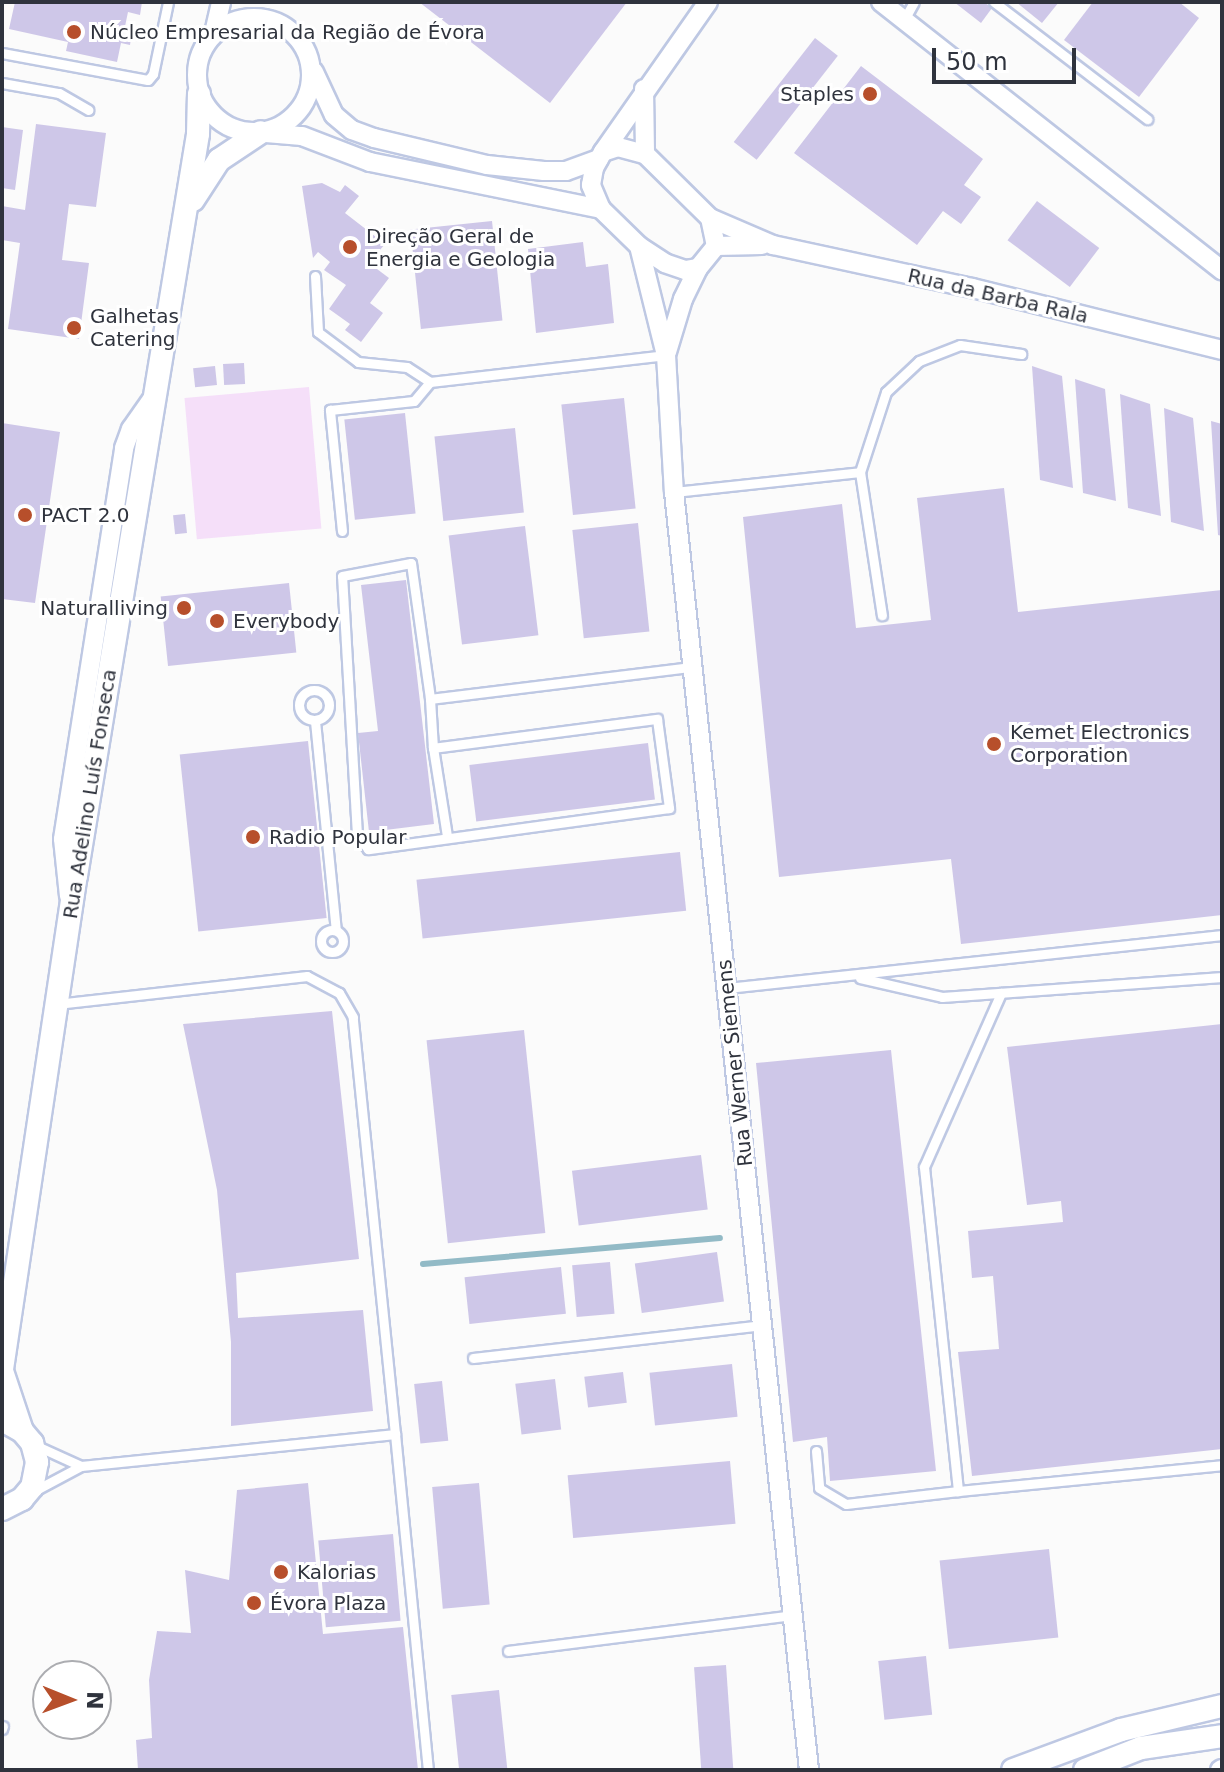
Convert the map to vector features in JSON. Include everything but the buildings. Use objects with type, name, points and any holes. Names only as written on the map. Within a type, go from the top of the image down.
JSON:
[{"type":"street","points":[[221,2],[214,33],[200,54],[196,74],[199,94],[211,113],[226,126],[241,131],[302,136],[370,162],[601,209]]},
{"type":"street","points":[[263,2],[305,47],[334,115],[352,130],[487,165],[544,171],[566,171],[618,147],[645,154],[710,218],[716,246]]},
{"type":"street","points":[[698,268],[685,270],[665,263],[639,246],[601,209],[591,185],[601,155],[644,89],[709,2]]},
{"type":"street","points":[[881,2],[909,10],[1222,270]]},
{"type":"street","points":[[214,33],[245,17],[265,18],[282,24]]},
{"type":"street","points":[[262,132],[289,122],[303,107],[311,86],[312,66]]},
{"type":"street","points":[[644,89],[645,154]]},
{"type":"street","name":"Rua Adelino Luís Fonseca","points":[[8,1508],[36,1475],[37,1462],[19,1431],[2,1370],[70,916],[198,134],[199,94]]},
{"type":"street","name":"Rua Adelino Luís Fonseca","points":[[184,219],[208,172],[219,160],[262,132]]},
{"type":"street","name":"Rua da Barba Rala","points":[[710,218],[773,245],[972,288],[1222,350]]},
{"type":"street","name":"Rua da Barba Rala","points":[[716,246],[773,245]]},
{"type":"street","name":"Rua Werner Siemens","points":[[639,246],[666,355],[674,492],[691,667],[809,1770]]},
{"type":"street","name":"Rua Werner Siemens","points":[[666,355],[683,299],[698,268],[716,246]]},
{"type":"street","points":[[1013,1770],[1121,1730],[1222,1706]]},
{"type":"street","points":[[1085,1770],[1141,1748],[1222,1736]]},
{"type":"lane","points":[[2,53],[148,80],[153,74],[168,2]]},
{"type":"lane","points":[[994,2],[1147,119]]},
{"type":"lane","points":[[2,83],[59,93],[88,110]]},
{"type":"lane","points":[[315,276],[318,332],[358,362],[407,367],[430,382],[666,355]]},
{"type":"lane","points":[[882,615],[860,472],[886,392],[919,361],[960,345],[1021,354]]},
{"type":"lane","points":[[342,531],[330,410],[414,401],[430,382]]},
{"type":"lane","points":[[674,492],[860,472]]},
{"type":"lane","points":[[433,748],[657,719],[669,808],[368,849],[357,835],[342,576],[411,563],[430,699],[433,748],[447,836]]},
{"type":"lane","points":[[430,699],[691,667]]},
{"type":"lane","points":[[315,721],[336,930]]},
{"type":"lane","points":[[727,988],[1222,935]]},
{"type":"lane","points":[[850,975],[942,997],[1222,977]]},
{"type":"lane","points":[[57,1004],[307,976],[339,993],[353,1017],[428,1770]]},
{"type":"lane","points":[[958,1491],[924,1167],[1001,993]]},
{"type":"lane","points":[[473,1358],[763,1325]]},
{"type":"lane","points":[[19,1431],[81,1466]]},
{"type":"lane","points":[[8,1508],[81,1466],[395,1434]]},
{"type":"lane","points":[[816,1451],[819,1488],[846,1504],[1222,1465]]},
{"type":"lane","points":[[508,1651],[794,1615]]},
{"type":"shaded area","points":[[309,387],[321,528],[197,539],[184,398]]},
{"type":"waterway","points":[[423,1264],[720,1238]]},
{"type":"place","name":"Núcleo Empresarial da Região de Évora","points":[[74,32]]},
{"type":"place","name":"Staples","points":[[870,94]]},
{"type":"place","name":"Direção Geral de Energia e Geologia","points":[[350,247]]},
{"type":"place","name":"Galhetas Catering","points":[[74,328]]},
{"type":"place","name":"PACT 2.0","points":[[25,515]]},
{"type":"place","name":"Naturalliving","points":[[184,608]]},
{"type":"place","name":"Everybody","points":[[217,621]]},
{"type":"place","name":"Kemet Electronics Corporation","points":[[994,744]]},
{"type":"place","name":"Radio Popular","points":[[253,837]]},
{"type":"place","name":"Kalorias","points":[[281,1572]]},
{"type":"place","name":"Évora Plaza","points":[[254,1603]]}]
